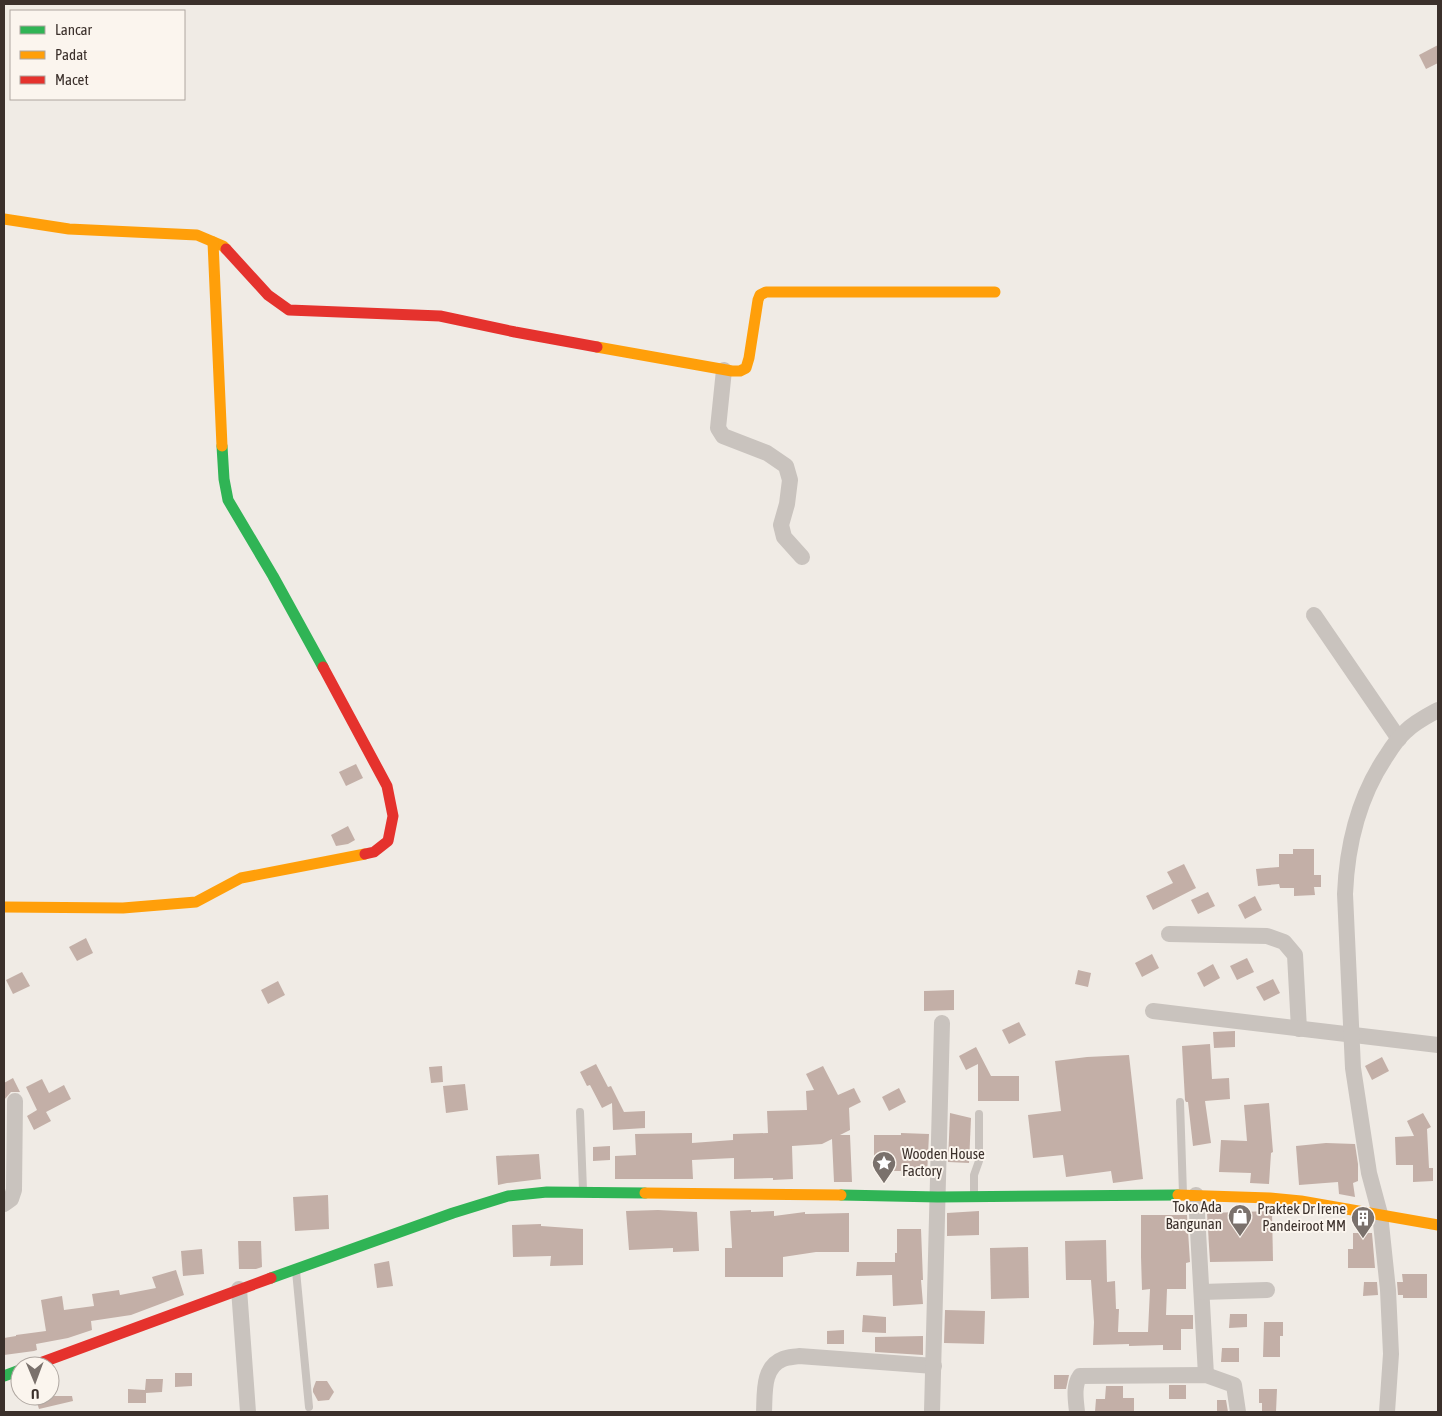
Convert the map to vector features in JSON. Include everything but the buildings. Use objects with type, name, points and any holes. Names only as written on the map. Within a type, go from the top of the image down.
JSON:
[{"type":"street","points":[[4,219],[69,229],[197,235],[222,246],[268,295],[289,310],[440,316],[515,332],[732,371],[746,368],[758,300],[760,295],[766,292],[995,292]]},
{"type":"street","points":[[4,907],[123,908],[196,902],[241,878],[374,852],[388,841],[393,816],[386,786],[273,576],[228,500],[224,479],[213,242]]},
{"type":"street","points":[[724,370],[718,428],[723,436],[767,454],[786,466],[790,480],[787,504],[781,525],[784,537],[802,558]]},
{"type":"street","points":[[1314,616],[1399,739]]},
{"type":"street","points":[[1387,1412],[1391,1354],[1388,1290],[1380,1214],[1369,1173],[1353,1068],[1345,894],[1346,868],[1359,812],[1373,778],[1405,731],[1438,710]]},
{"type":"street","points":[[1169,934],[1267,936],[1284,942],[1295,955],[1298,1029]]},
{"type":"street","points":[[1153,1011],[1438,1045]]},
{"type":"street","points":[[932,1412],[942,1023]]},
{"type":"street","points":[[4,1204],[9,1201],[14,1190],[15,1101]]},
{"type":"street","points":[[59,1356],[239,1289],[453,1213],[508,1196],[547,1192],[938,1197],[1190,1196],[1278,1199],[1380,1214],[1438,1225]]},
{"type":"street","points":[[1190,1196],[1202,1292],[1206,1375]]},
{"type":"street","points":[[239,1289],[248,1412]]},
{"type":"street","points":[[1202,1292],[1267,1290]]},
{"type":"street","points":[[764,1412],[766,1377],[771,1368],[782,1359],[800,1356],[934,1366]]},
{"type":"street","points":[[1077,1412],[1076,1389],[1077,1380],[1080,1376],[1206,1375],[1234,1384],[1238,1412]]},
{"type":"lane","points":[[1180,1102],[1190,1196]]},
{"type":"lane","points":[[580,1112],[583,1192]]},
{"type":"lane","points":[[974,1197],[974,1175],[980,1161],[979,1114]]},
{"type":"lane","points":[[296,1269],[309,1407]]},
{"type":"traffic: fast","points":[[222,446],[224,479],[228,500],[273,576],[323,667]]},
{"type":"traffic: fast","points":[[271,1278],[453,1213],[508,1196],[547,1192],[645,1193]]},
{"type":"traffic: fast","points":[[841,1195],[938,1197],[1178,1195]]},
{"type":"traffic: fast","points":[[4,1376],[10,1374]]},
{"type":"traffic: slow","points":[[4,219],[69,229],[197,235],[226,249]]},
{"type":"traffic: slow","points":[[213,242],[222,446]]},
{"type":"traffic: slow","points":[[597,347],[740,371],[746,368],[749,358],[758,300],[760,295],[766,292],[995,292]]},
{"type":"traffic: slow","points":[[4,907],[123,908],[196,902],[241,878],[365,854]]},
{"type":"traffic: slow","points":[[645,1193],[841,1195]]},
{"type":"traffic: slow","points":[[1178,1195],[1301,1201],[1438,1225]]},
{"type":"traffic: jam","points":[[226,249],[268,295],[289,310],[440,316],[597,347]]},
{"type":"traffic: jam","points":[[323,667],[387,786],[393,816],[388,841],[374,852],[365,854]]},
{"type":"traffic: jam","points":[[59,1356],[271,1278]]},
{"type":"place","name":"Wooden House Factory","points":[[884,1184]]},
{"type":"place","name":"Toko Ada Bangunan","points":[[1240,1237]]},
{"type":"place","name":"Praktek Dr Irene Pandeiroot MM","points":[[1363,1239]]}]
